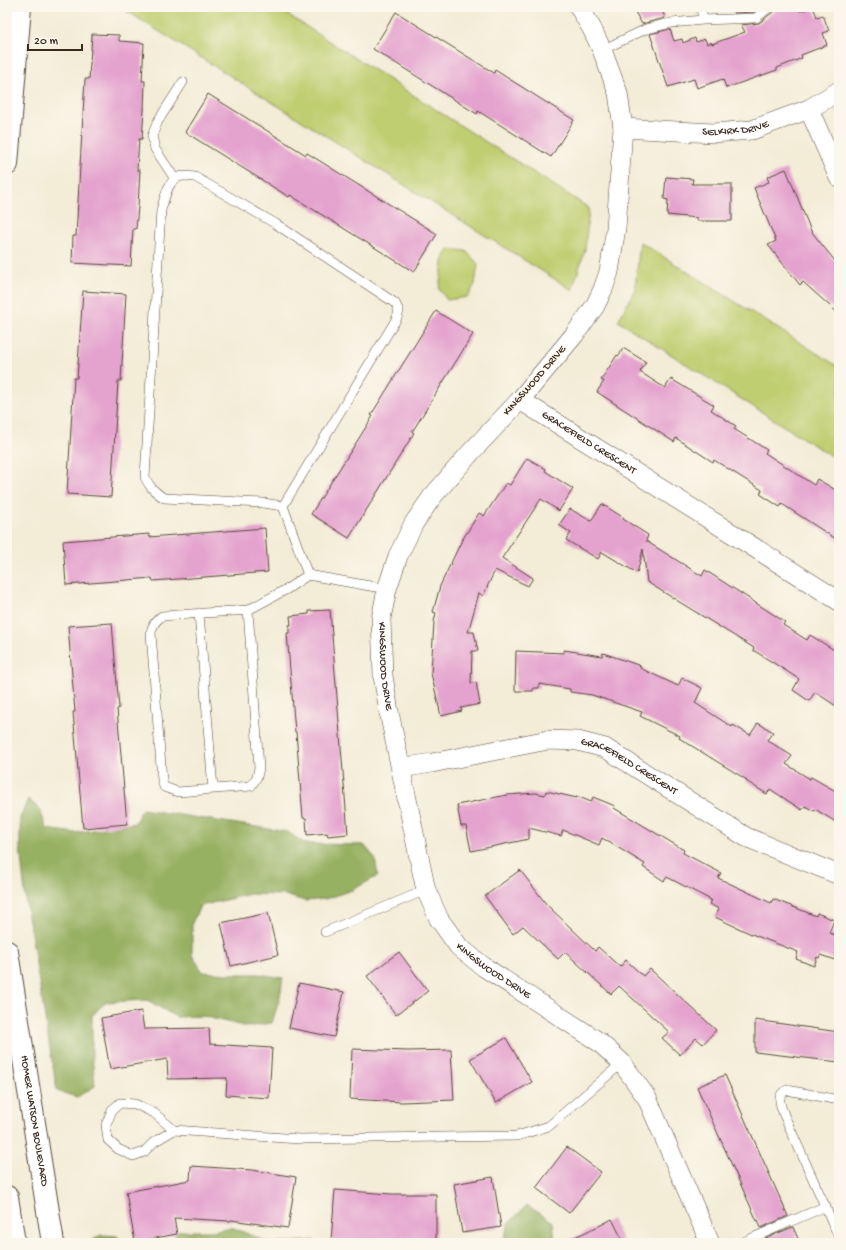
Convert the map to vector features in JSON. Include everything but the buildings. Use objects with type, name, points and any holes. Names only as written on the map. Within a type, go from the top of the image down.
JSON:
[{"type":"main road","points":[[7,164],[20,7]]},
{"type":"main road","name":"HOMER WATSON BOULEVARD","points":[[7,952],[53,1243]]},
{"type":"main road","points":[[7,1197],[14,1243]]},
{"type":"street","name":"KINGSWOOD DRIVE","points":[[579,7],[602,50],[618,93],[623,128],[616,228],[609,272],[603,290],[595,306],[575,334],[520,400],[471,452],[432,497],[414,523],[398,556],[387,589],[381,619],[383,676],[389,712],[426,890],[439,919],[459,947],[484,967],[599,1042],[622,1063],[647,1098],[710,1243]]},
{"type":"street","name":"SELKIRK DRIVE","points":[[623,128],[713,133],[752,130],[809,109],[839,91]]},
{"type":"street","points":[[809,109],[839,178]]},
{"type":"street","name":"GRACEFIELD CRESCENT","points":[[520,400],[839,600]]},
{"type":"street","name":"GRACEFIELD CRESCENT","points":[[401,768],[548,740],[578,741],[605,748],[746,837],[839,875]]},
{"type":"lane","points":[[701,7],[703,20]]},
{"type":"lane","points":[[602,50],[646,29],[703,20],[756,18],[769,7]]},
{"type":"lane","points":[[175,179],[155,149],[152,136],[158,121],[183,82]]},
{"type":"lane","points":[[184,176],[195,177],[276,224],[395,302],[399,311],[397,318],[283,506],[263,503],[164,498],[148,485],[145,477],[161,210],[167,189],[175,179],[184,176]]},
{"type":"lane","points":[[283,506],[308,575]]},
{"type":"lane","points":[[248,610],[259,768],[258,777],[252,786],[178,792],[164,787],[162,780],[151,633],[152,627],[157,620],[162,616],[248,610],[287,589],[308,575],[387,589]]},
{"type":"lane","points":[[199,613],[213,789]]},
{"type":"lane","points":[[325,932],[426,890]]},
{"type":"lane","points":[[174,1130],[154,1113],[135,1104],[120,1103],[112,1110],[106,1125],[108,1140],[118,1149],[133,1156],[144,1152],[154,1142],[174,1130],[299,1138],[517,1136],[549,1126],[622,1063]]},
{"type":"lane","points":[[839,1100],[787,1090],[780,1096],[779,1101],[839,1238]]},
{"type":"lane","points":[[741,1243],[826,1206]]},
{"type":"green space","points":[[120,7],[276,7],[589,208],[585,250],[572,290]]},
{"type":"green space","points":[[640,242],[839,367],[839,461],[618,321],[635,289]]},
{"type":"green space","points":[[449,249],[466,251],[478,264],[475,284],[468,297],[447,300],[439,289],[444,256]]},
{"type":"green space","points":[[28,799],[40,810],[47,829],[75,833],[135,823],[142,809],[288,832],[305,844],[364,845],[375,858],[378,876],[352,890],[325,899],[305,901],[285,895],[250,894],[200,906],[192,923],[192,955],[203,972],[259,974],[283,978],[280,997],[272,1023],[247,1027],[203,1016],[176,1017],[147,1000],[105,1002],[92,1016],[92,1056],[95,1086],[77,1097],[57,1091],[26,903],[20,848],[20,818]]},
{"type":"green space","points":[[527,1205],[553,1222],[555,1243],[474,1243],[504,1239],[509,1223]]},
{"type":"green space","points":[[231,1227],[270,1243],[170,1243],[179,1231],[213,1231]]},
{"type":"green space","points":[[101,1235],[117,1236],[123,1243],[88,1243]]},
{"type":"green space","points":[[314,1240],[315,1243],[270,1243]]}]
